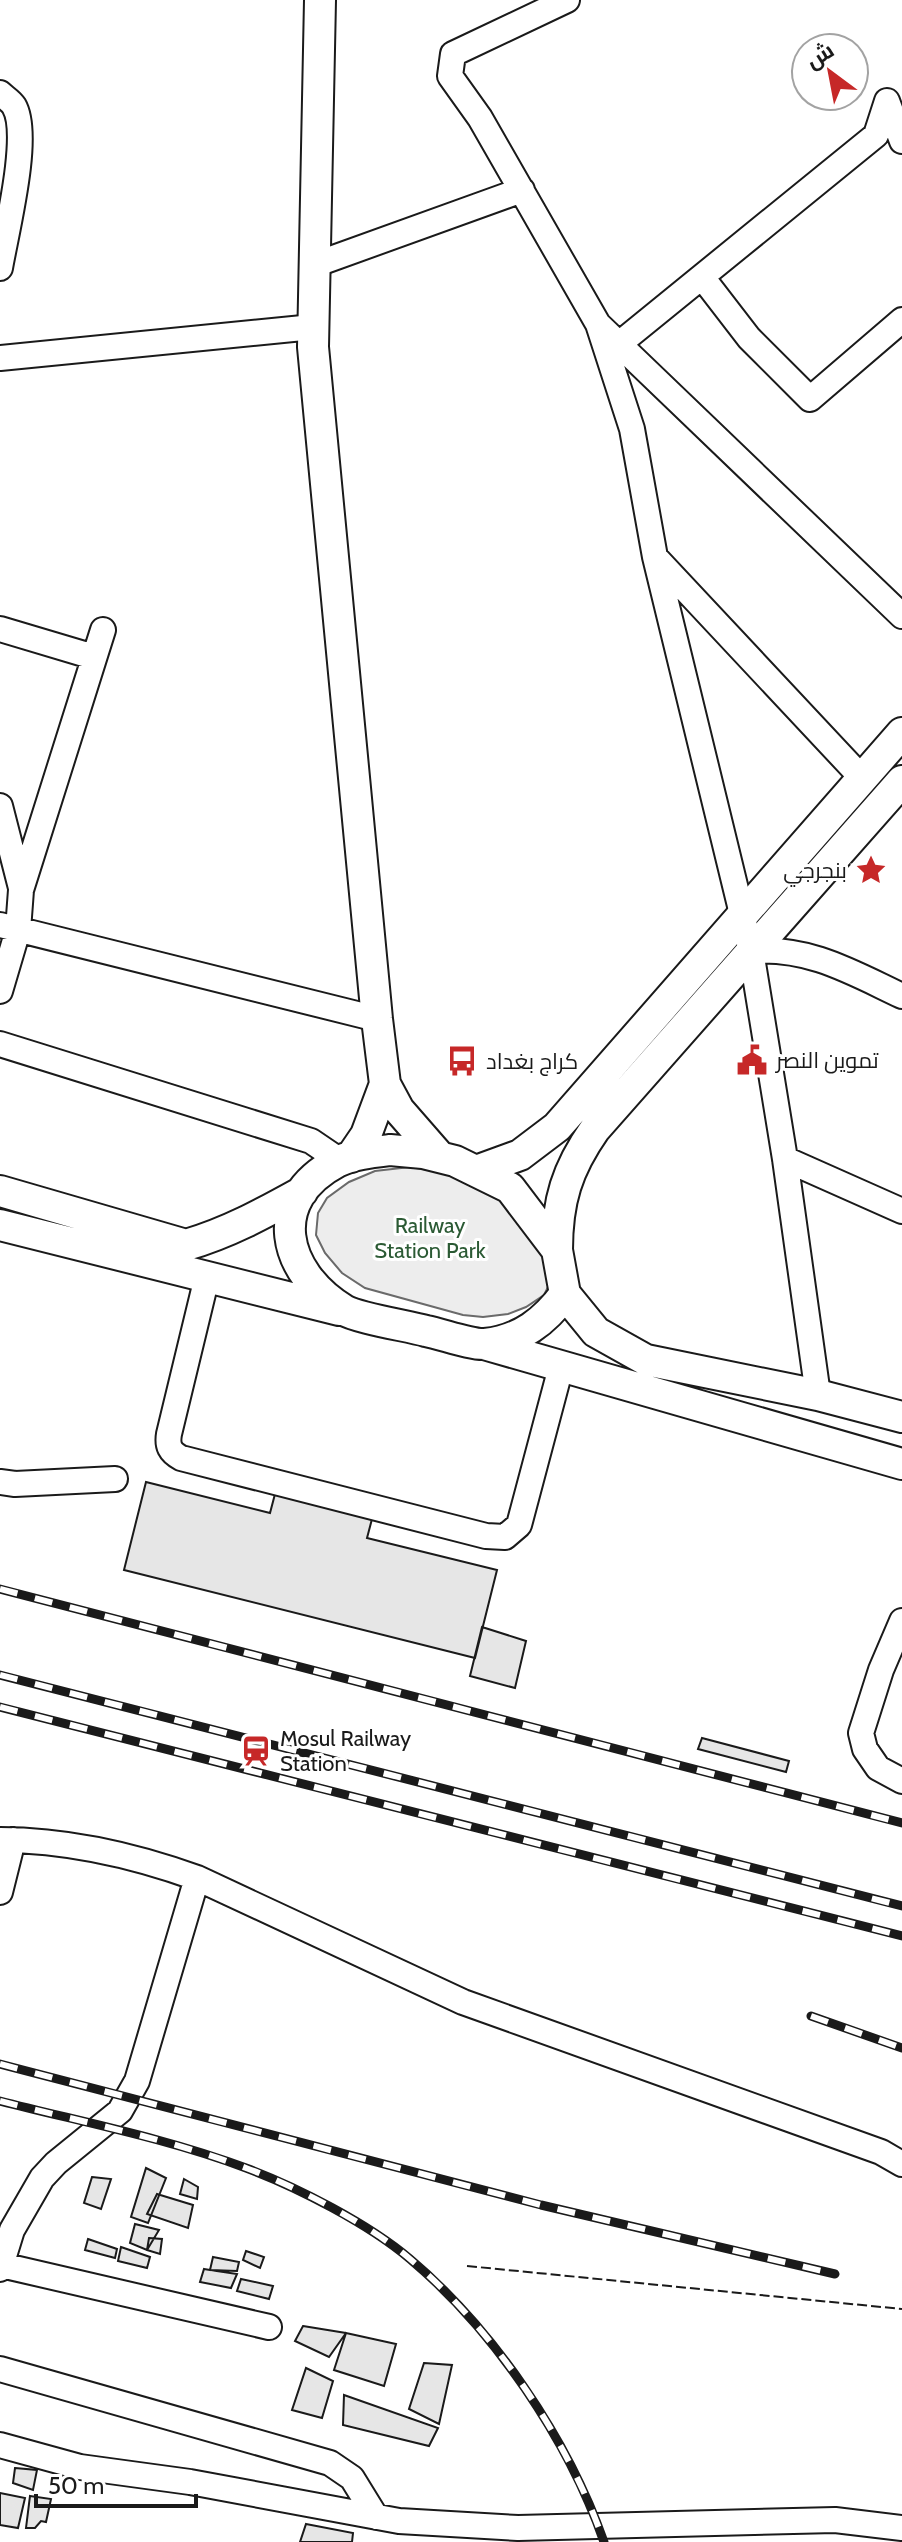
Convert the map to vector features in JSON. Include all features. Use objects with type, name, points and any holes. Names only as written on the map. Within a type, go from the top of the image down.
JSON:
[{"type":"main road","points":[[320,0],[314,363],[377,1019],[385,1084],[399,1110],[440,1157]]},
{"type":"main road","points":[[476,1171],[520,1155],[557,1127],[902,733]]},
{"type":"main road","points":[[902,781],[595,1129],[580,1150],[561,1198],[557,1224],[557,1250],[565,1294],[596,1332],[646,1360],[818,1395],[902,1417]]},
{"type":"main road","points":[[346,1312],[303,1272],[292,1253],[288,1232],[293,1211],[314,1177],[345,1159],[366,1135],[385,1084]]},
{"type":"main road","points":[[345,1159],[390,1150],[455,1161],[510,1188],[557,1250]]},
{"type":"main road","points":[[0,1191],[186,1245],[248,1223],[302,1192]]},
{"type":"main road","points":[[0,1225],[484,1344],[902,1464]]},
{"type":"main road","points":[[484,1344],[528,1330],[548,1316],[565,1294]]},
{"type":"street","points":[[567,0],[453,54],[450,76],[480,118],[598,324],[632,429],[655,557],[751,951],[785,1159],[818,1395]]},
{"type":"street","points":[[0,93],[13,105],[21,128],[0,268]]},
{"type":"street","points":[[619,344],[876,135],[887,101],[902,141]]},
{"type":"street","points":[[314,265],[522,190]]},
{"type":"street","points":[[702,277],[749,338],[810,399],[902,320]]},
{"type":"street","points":[[598,324],[902,616]]},
{"type":"street","points":[[0,358],[313,327]]},
{"type":"street","points":[[655,557],[862,778]]},
{"type":"street","points":[[0,629],[94,657]]},
{"type":"street","points":[[0,991],[9,927],[103,630]]},
{"type":"street","points":[[0,806],[21,890]]},
{"type":"street","points":[[9,927],[377,1019]]},
{"type":"street","points":[[751,951],[789,951],[819,958],[902,996]]},
{"type":"street","points":[[0,1044],[311,1141],[345,1159]]},
{"type":"street","points":[[785,1159],[902,1211]]},
{"type":"street","points":[[207,1277],[169,1434],[169,1448],[174,1454],[456,1528],[496,1538],[505,1537],[519,1525],[561,1367]]},
{"type":"street","points":[[0,1482],[115,1479]]},
{"type":"street","points":[[902,1621],[876,1683],[861,1733],[865,1749],[878,1768],[902,1781]]},
{"type":"street","points":[[0,1892],[7,1840],[52,1842],[101,1850],[164,1866],[197,1878],[463,2002],[881,2152],[902,2164]]},
{"type":"street","points":[[197,1878],[137,2081],[120,2111],[42,2178],[6,2228],[0,2267],[269,2327]]},
{"type":"street","points":[[0,2369],[330,2463],[352,2478],[376,2517]]},
{"type":"street","points":[[0,2445],[80,2467],[190,2482],[399,2521],[518,2528],[835,2531],[902,2528]]},
{"type":"shaded area","name":"Railway Station Park","points":[[410,1167],[448,1173],[506,1201],[543,1250],[550,1283],[544,1295],[508,1314],[483,1317],[463,1315],[365,1288],[342,1273],[325,1253],[316,1235],[318,1213],[327,1198],[349,1182],[375,1171]]},
{"type":"building","points":[[146,1482],[270,1513],[275,1494],[372,1519],[367,1538],[497,1570],[475,1658],[124,1570]]},
{"type":"building","points":[[482,1627],[526,1641],[515,1688],[470,1676]]},
{"type":"building","points":[[702,1738],[789,1761],[786,1772],[698,1749]]},
{"type":"building","points":[[146,2168],[166,2178],[148,2223],[131,2217]]},
{"type":"building","points":[[92,2177],[111,2179],[101,2209],[84,2203]]},
{"type":"building","points":[[184,2179],[198,2187],[197,2199],[180,2194]]},
{"type":"building","points":[[157,2194],[193,2205],[188,2228],[147,2214]]},
{"type":"building","points":[[135,2224],[159,2230],[147,2250],[130,2243]]},
{"type":"building","points":[[149,2238],[162,2239],[160,2254],[147,2250]]},
{"type":"building","points":[[88,2239],[117,2249],[115,2258],[85,2250]]},
{"type":"building","points":[[121,2247],[150,2257],[147,2268],[118,2261]]},
{"type":"building","points":[[246,2251],[264,2257],[260,2268],[243,2260]]},
{"type":"building","points":[[213,2257],[239,2262],[237,2271],[210,2270]]},
{"type":"building","points":[[204,2269],[237,2274],[231,2288],[200,2282]]},
{"type":"building","points":[[241,2279],[273,2286],[269,2299],[237,2291]]},
{"type":"building","points":[[303,2326],[346,2333],[329,2357],[295,2341]]},
{"type":"building","points":[[346,2333],[396,2344],[384,2386],[334,2370]]},
{"type":"building","points":[[424,2363],[452,2365],[439,2424],[409,2409]]},
{"type":"building","points":[[306,2368],[333,2381],[322,2418],[292,2410]]},
{"type":"building","points":[[344,2395],[438,2428],[429,2446],[343,2425]]},
{"type":"building","points":[[15,2468],[37,2470],[33,2490],[13,2483]]},
{"type":"building","points":[[0,2493],[25,2498],[18,2528],[0,2525]]},
{"type":"building","points":[[30,2496],[51,2499],[46,2522],[41,2521],[35,2528],[26,2528]]},
{"type":"building","points":[[306,2524],[353,2533],[352,2542],[300,2542]]},
{"type":"railway","points":[[0,1589],[902,1823]]},
{"type":"railway","points":[[0,1675],[902,1906]]},
{"type":"railway","points":[[0,1707],[902,1936]]},
{"type":"railway","points":[[811,2016],[902,2048]]},
{"type":"railway","points":[[0,2064],[541,2205],[835,2274]]},
{"type":"railway","points":[[0,2101],[155,2139],[246,2168],[332,2208],[393,2246],[441,2287],[471,2319],[525,2388],[570,2464],[604,2542]]},
{"type":"fence","points":[[467,2266],[902,2309]]},
{"type":"place","name":"بنجرجي","points":[[871,870]]},
{"type":"place","name":"تموين النصر","points":[[752,1060]]},
{"type":"place","name":"كراج بغداد","points":[[462,1061]]},
{"type":"place","name":"Mosul Railway Station","points":[[256,1751]]}]
